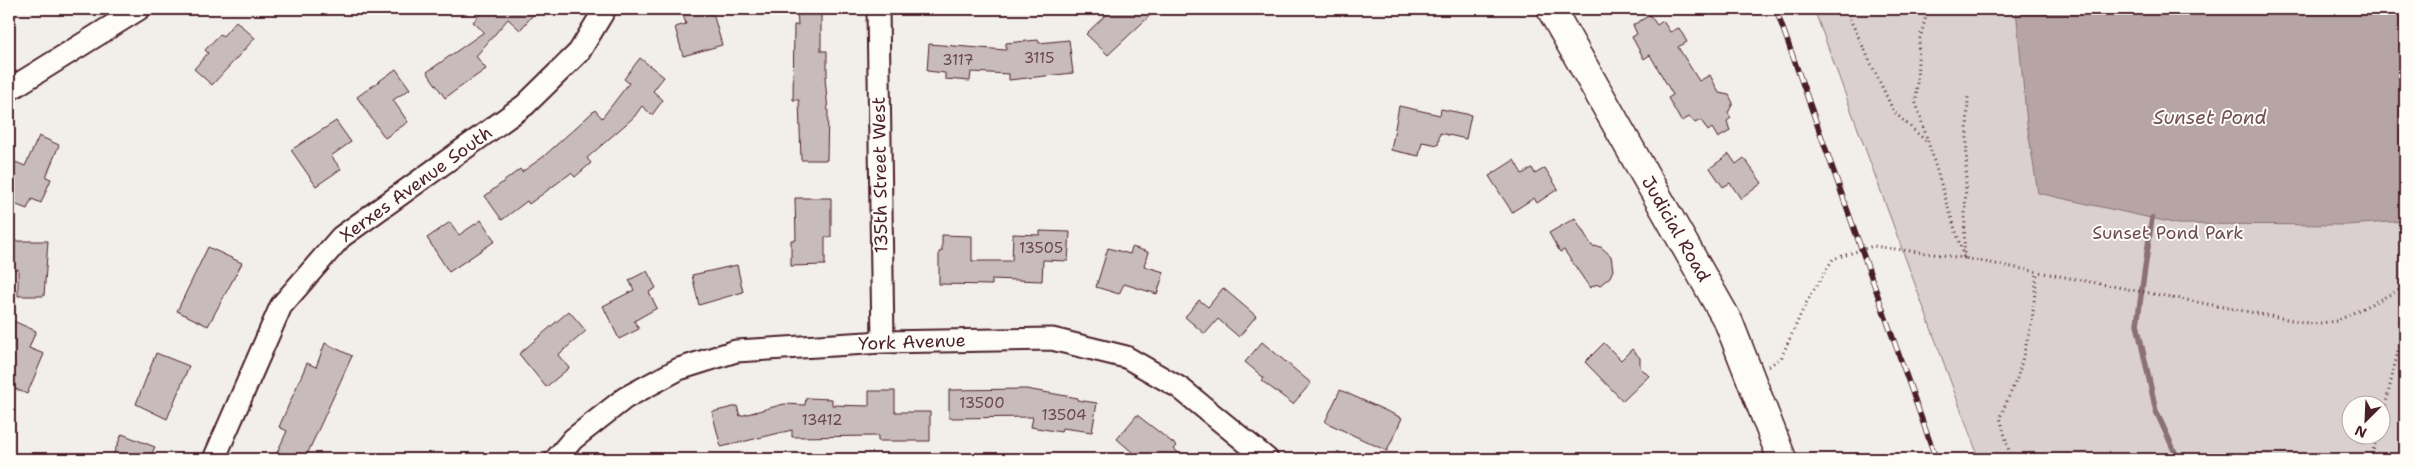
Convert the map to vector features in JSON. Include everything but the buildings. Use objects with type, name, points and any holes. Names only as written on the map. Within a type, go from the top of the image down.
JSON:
[{"type":"street","points":[[9,90],[139,9]]},
{"type":"street","name":"Xerxes Avenue South","points":[[214,459],[280,306],[341,237],[525,105],[579,52],[605,9]]},
{"type":"street","name":"135th Street West","points":[[878,9],[883,342]]},
{"type":"street","name":"Judicial Road","points":[[1551,9],[1729,323],[1782,459]]},
{"type":"street","name":"York Avenue","points":[[556,459],[573,439],[625,398],[679,370],[736,351],[883,342],[1052,339],[1126,357],[1180,388],[1267,459]]},
{"type":"path","points":[[1851,9],[1849,17],[1894,112],[1928,144]]},
{"type":"path","points":[[1928,9],[1919,42],[1916,103],[1964,258]]},
{"type":"path","points":[[1964,258],[1968,96]]},
{"type":"path","points":[[1750,378],[1781,358],[1806,303],[1833,259],[1873,246],[1964,258],[2313,324],[2337,321],[2405,287]]},
{"type":"path","points":[[2011,459],[2000,417],[2018,376],[2032,321],[2037,273]]},
{"type":"path","points":[[2388,396],[2405,321]]},
{"type":"path","points":[[2370,459],[2375,446]]},
{"type":"green space","name":"Sunset Pond Park","points":[[1814,9],[2405,9],[2405,459],[1979,459]]},
{"type":"water","name":"Sunset Pond","points":[[2016,9],[2405,9],[2405,221],[2346,225],[2178,224],[2038,193],[2027,124]]},
{"type":"waterway","points":[[2152,218],[2137,324],[2156,411],[2178,459]]},
{"type":"railway","points":[[1776,9],[1936,459]]}]
